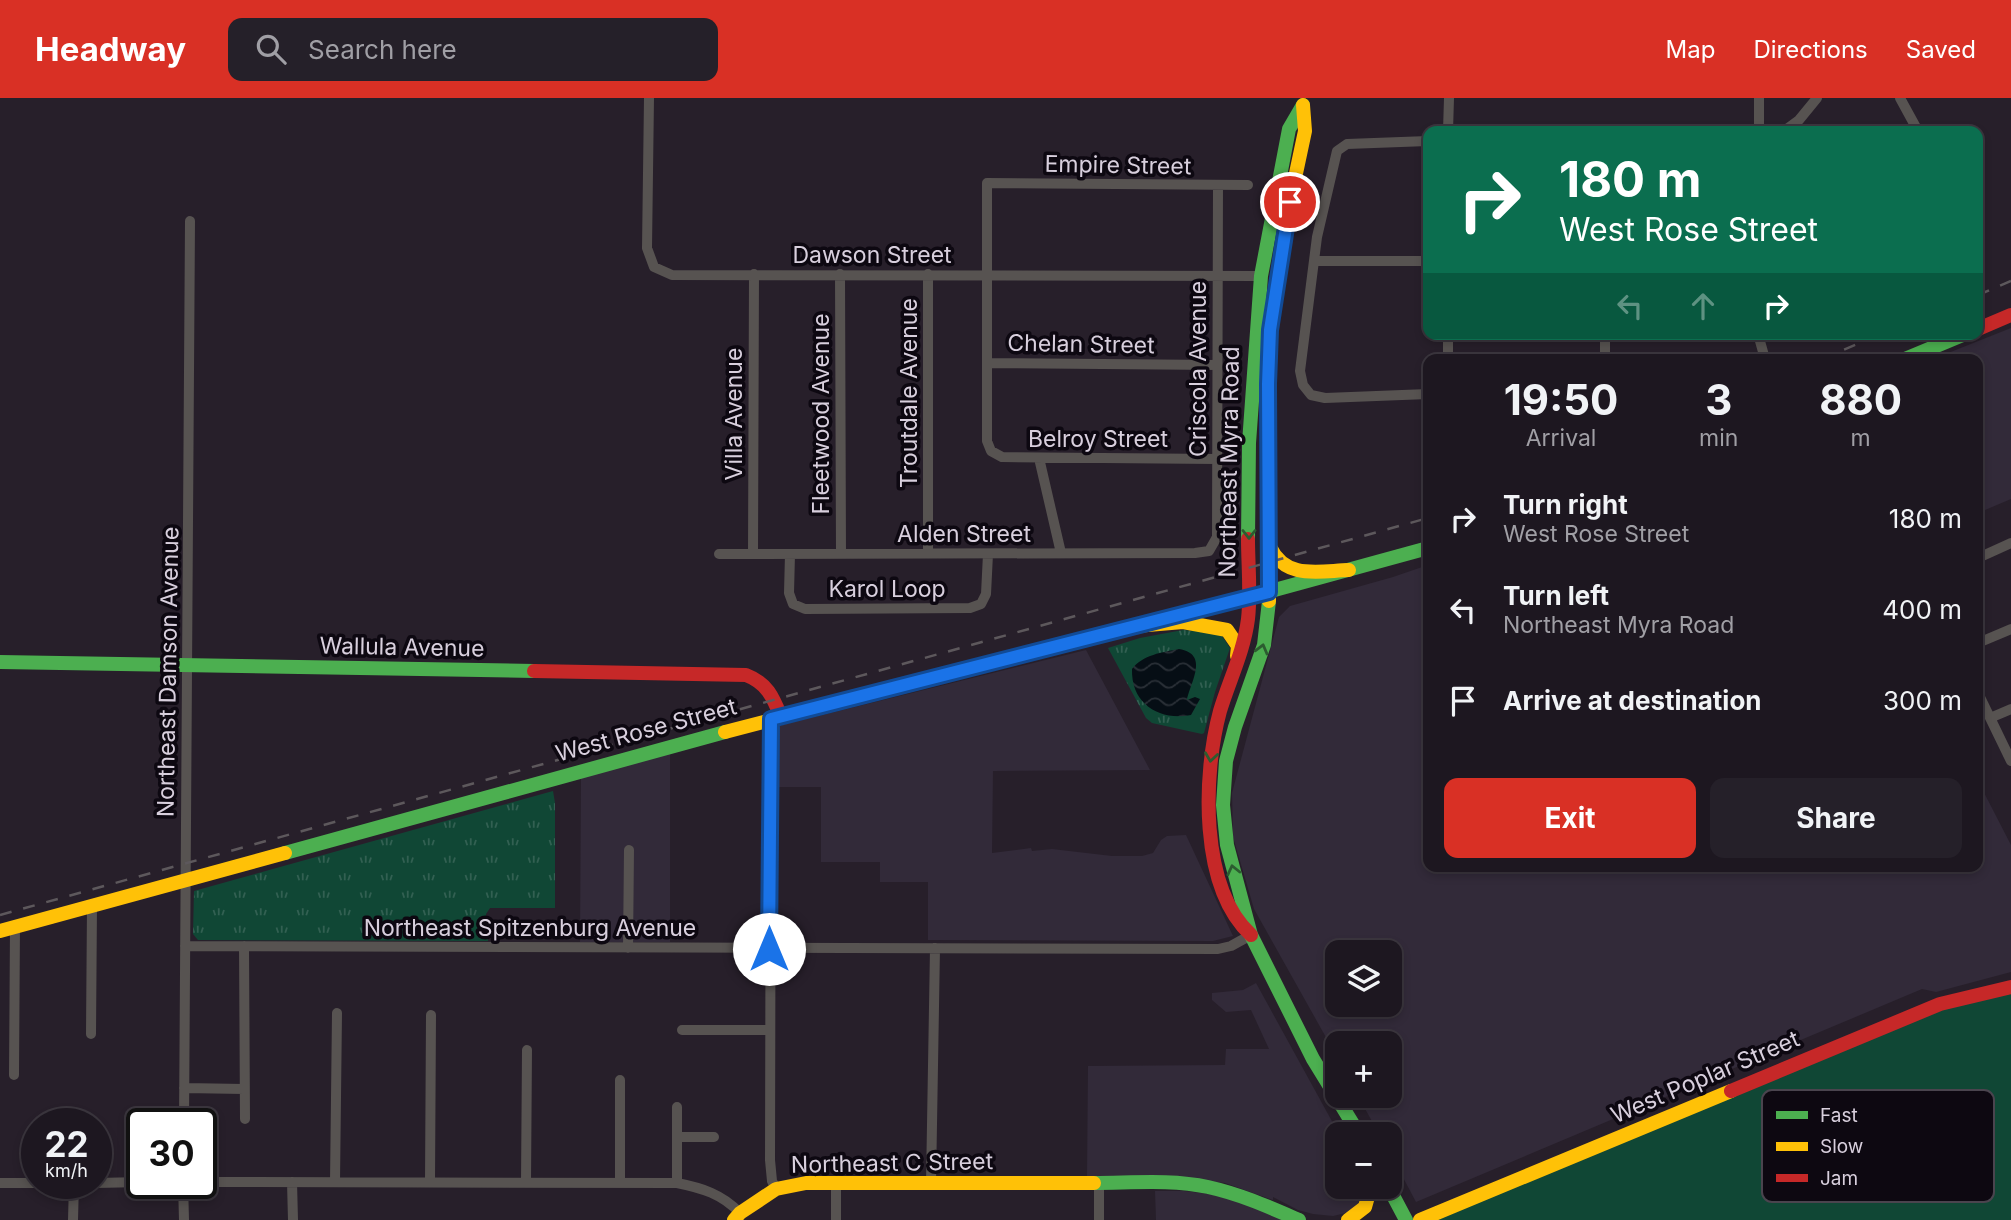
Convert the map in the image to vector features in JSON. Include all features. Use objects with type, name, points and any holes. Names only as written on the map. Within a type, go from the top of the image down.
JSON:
[{"type":"main road","name":"Northeast Myra Road","points":[[1251,935],[1237,924],[1220,886],[1212,848],[1209,773],[1220,711],[1244,640],[1249,597],[1249,443],[1261,276],[1289,129],[1303,102]]},
{"type":"main road","name":"Northeast Myra Road","points":[[1303,102],[1305,131],[1285,225],[1270,330],[1269,592],[1264,644],[1229,746],[1224,776],[1223,811],[1227,847],[1236,884],[1250,917],[1251,935],[1313,1059],[1352,1122]]},
{"type":"main road","points":[[1983,327],[2011,315]]},
{"type":"main road","points":[[1917,354],[1951,340]]},
{"type":"main road","points":[[1269,545],[1276,560],[1284,567],[1301,570],[1349,570]]},
{"type":"main road","name":"West Rose Street","points":[[0,931],[185,878],[776,718],[1269,592],[1423,549]]},
{"type":"main road","points":[[1136,626],[1183,622],[1227,630],[1238,646],[1235,670]]},
{"type":"main road","name":"Wallula Avenue","points":[[0,662],[746,675],[760,680],[768,687],[776,718]]},
{"type":"main road","name":"West Poplar Street","points":[[1420,1220],[1940,1004],[2011,986]]},
{"type":"main road","name":"Northeast C Street","points":[[737,1217],[776,1189],[806,1183],[1164,1183],[1206,1186],[1243,1196],[1299,1220]]},
{"type":"main road","points":[[1348,1220],[1359,1214],[1369,1199]]},
{"type":"main road","points":[[1395,1199],[1406,1220]]},
{"type":"street","name":"Dawson Street","points":[[649,98],[648,248],[654,267],[673,275],[1261,276]]},
{"type":"street","points":[[1448,126],[1449,98]]},
{"type":"street","points":[[1759,98],[1759,126]]},
{"type":"street","points":[[1791,126],[1817,98]]},
{"type":"street","points":[[1900,98],[1915,126]]},
{"type":"street","points":[[1423,141],[1347,144],[1337,151],[1314,261],[1300,371],[1303,385],[1311,395],[1325,398],[1423,394]]},
{"type":"street","name":"Empire Street","points":[[986,275],[987,183],[1248,185]]},
{"type":"street","name":"Criscola Avenue","points":[[1209,551],[1217,537],[1218,186]]},
{"type":"street","name":"Northeast Damson Avenue","points":[[184,1108],[190,221]]},
{"type":"street","points":[[1314,261],[1423,261]]},
{"type":"street","name":"Villa Avenue","points":[[752,554],[754,274]]},
{"type":"street","name":"Fleetwood Avenue","points":[[839,274],[841,554]]},
{"type":"street","name":"Troutdale Avenue","points":[[928,274],[928,553]]},
{"type":"street","points":[[986,275],[987,362]]},
{"type":"street","name":"Chelan Street","points":[[987,362],[1217,365]]},
{"type":"street","name":"Belroy Street","points":[[987,362],[987,441],[991,451],[1002,457],[1217,459]]},
{"type":"street","points":[[1039,458],[1061,553]]},
{"type":"street","points":[[1983,556],[2011,543]]},
{"type":"street","name":"Alden Street","points":[[719,554],[1209,551]]},
{"type":"street","name":"Karol Loop","points":[[790,554],[789,593],[793,604],[805,609],[818,609],[970,608],[981,604],[986,594],[988,554]]},
{"type":"street","points":[[1983,641],[2011,629]]},
{"type":"street","points":[[1983,703],[2011,761]]},
{"type":"street","points":[[1990,718],[2011,709]]},
{"type":"street","points":[[776,718],[769,949],[770,1160],[772,1181],[776,1189]]},
{"type":"street","points":[[628,948],[629,850]]},
{"type":"street","points":[[91,1034],[92,905]]},
{"type":"street","points":[[14,1075],[15,926]]},
{"type":"street","name":"Northeast Spitzenburg Avenue","points":[[185,946],[1218,949],[1231,946],[1251,935]]},
{"type":"street","points":[[244,946],[245,1119]]},
{"type":"street","points":[[931,1183],[935,948]]},
{"type":"street","points":[[335,1182],[337,1013]]},
{"type":"street","points":[[430,1182],[432,1015]]},
{"type":"street","points":[[682,1030],[770,1030]]},
{"type":"street","points":[[526,1182],[527,1050]]},
{"type":"street","points":[[620,1080],[620,1182]]},
{"type":"street","points":[[184,1088],[244,1088]]},
{"type":"street","points":[[677,1107],[677,1183]]},
{"type":"street","points":[[677,1137],[714,1137]]},
{"type":"street","points":[[0,1182],[21,1183]]},
{"type":"street","name":"Northeast C Street","points":[[217,1182],[677,1183],[706,1189],[729,1202],[737,1217]]},
{"type":"street","points":[[292,1182],[293,1220]]},
{"type":"street","points":[[1099,1183],[1099,1220]]},
{"type":"street","points":[[836,1184],[836,1220]]},
{"type":"street","points":[[74,1199],[74,1220]]},
{"type":"street","points":[[183,1199],[184,1220]]},
{"type":"shaded area","points":[[2011,328],[2011,499],[1983,511],[1983,354],[1946,354]]},
{"type":"shaded area","points":[[1423,567],[1423,872],[1983,872],[1983,791],[2011,845],[2011,972],[1936,992],[1922,989],[1416,1202],[1402,1176],[1402,1122],[1372,1122],[1365,1108],[1402,1108],[1402,1031],[1325,1031],[1325,1036],[1254,909],[1233,837],[1232,793],[1279,617],[1290,606]]},
{"type":"shaded area","points":[[1086,650],[1150,770],[993,771],[992,853],[1031,848],[1032,851],[1052,849],[1112,856],[1142,856],[1153,853],[1167,836],[1186,835],[1233,936],[1213,941],[928,940],[928,882],[880,882],[880,862],[821,862],[821,787],[774,787],[778,726]]},
{"type":"shaded area","points":[[670,753],[670,942],[580,942],[581,777]]},
{"type":"shaded area","points":[[1256,983],[1332,1122],[1325,1122],[1325,1199],[1362,1199],[1350,1212],[1333,1216],[1313,1214],[1298,1210],[1273,1197],[1273,1200],[1225,1183],[1170,1177],[1087,1177],[1088,1066],[1225,1065],[1226,1049],[1269,1049],[1251,1010],[1226,1012],[1212,1000],[1212,993],[1243,990]]},
{"type":"shaded area","points":[[1155,1191],[1210,1194],[1247,1204],[1282,1220],[1156,1220]]},
{"type":"green space","points":[[1183,630],[1220,633],[1230,648],[1202,734],[1152,723],[1146,718],[1108,648],[1140,638]]},
{"type":"green space","points":[[553,791],[555,908],[490,908],[486,914],[488,941],[198,940],[193,934],[194,891]]},
{"type":"green space","points":[[2011,987],[2011,1220],[1420,1220],[1940,1004]]},
{"type":"water","points":[[1179,649],[1188,652],[1196,663],[1187,700],[1195,697],[1200,699],[1191,715],[1168,715],[1149,707],[1136,692],[1133,681],[1132,669],[1136,664],[1147,657]]},
{"type":"railway","points":[[1983,293],[2011,281]]},
{"type":"railway","points":[[1834,354],[1867,340]]},
{"type":"railway","points":[[0,915],[1423,519]]},
{"type":"traffic: fast","points":[[1248,539],[1249,443],[1261,276],[1289,129],[1303,105]]},
{"type":"traffic: fast","points":[[1917,354],[1951,340]]},
{"type":"traffic: fast","points":[[1249,597],[1423,549]]},
{"type":"traffic: fast","points":[[1168,617],[1249,597]]},
{"type":"traffic: fast","points":[[1269,601],[1264,645],[1226,761],[1223,805],[1227,845],[1251,935],[1313,1059],[1352,1122]]},
{"type":"traffic: fast","points":[[0,662],[534,671]]},
{"type":"traffic: fast","points":[[285,853],[725,732]]},
{"type":"traffic: fast","points":[[1094,1183],[1165,1182],[1208,1187],[1243,1197],[1299,1220]]},
{"type":"traffic: fast","points":[[1395,1199],[1406,1220]]},
{"type":"traffic: slow","points":[[1269,601],[1270,330],[1285,225],[1305,131],[1303,105]]},
{"type":"traffic: slow","points":[[1270,547],[1277,558],[1294,569],[1315,572],[1349,570]]},
{"type":"traffic: slow","points":[[1136,626],[1183,622],[1227,630],[1238,646],[1237,656]]},
{"type":"traffic: slow","points":[[725,732],[1145,623]]},
{"type":"traffic: slow","points":[[0,931],[285,853]]},
{"type":"traffic: slow","points":[[1420,1220],[1731,1091]]},
{"type":"traffic: slow","points":[[734,1220],[776,1189],[806,1183],[1094,1183]]},
{"type":"traffic: slow","points":[[1348,1220],[1365,1207],[1367,1199]]},
{"type":"traffic: jam","points":[[1983,327],[2011,315]]},
{"type":"traffic: jam","points":[[1248,539],[1248,619],[1214,737],[1209,797],[1214,860],[1222,889],[1234,914],[1251,935]]},
{"type":"traffic: jam","points":[[534,671],[746,675],[759,682],[768,692],[781,717]]},
{"type":"traffic: jam","points":[[1731,1091],[1940,1004],[2011,987]]},
{"type":"route","points":[[769,949],[771,719],[1269,592],[1270,330],[1290,202]]}]
